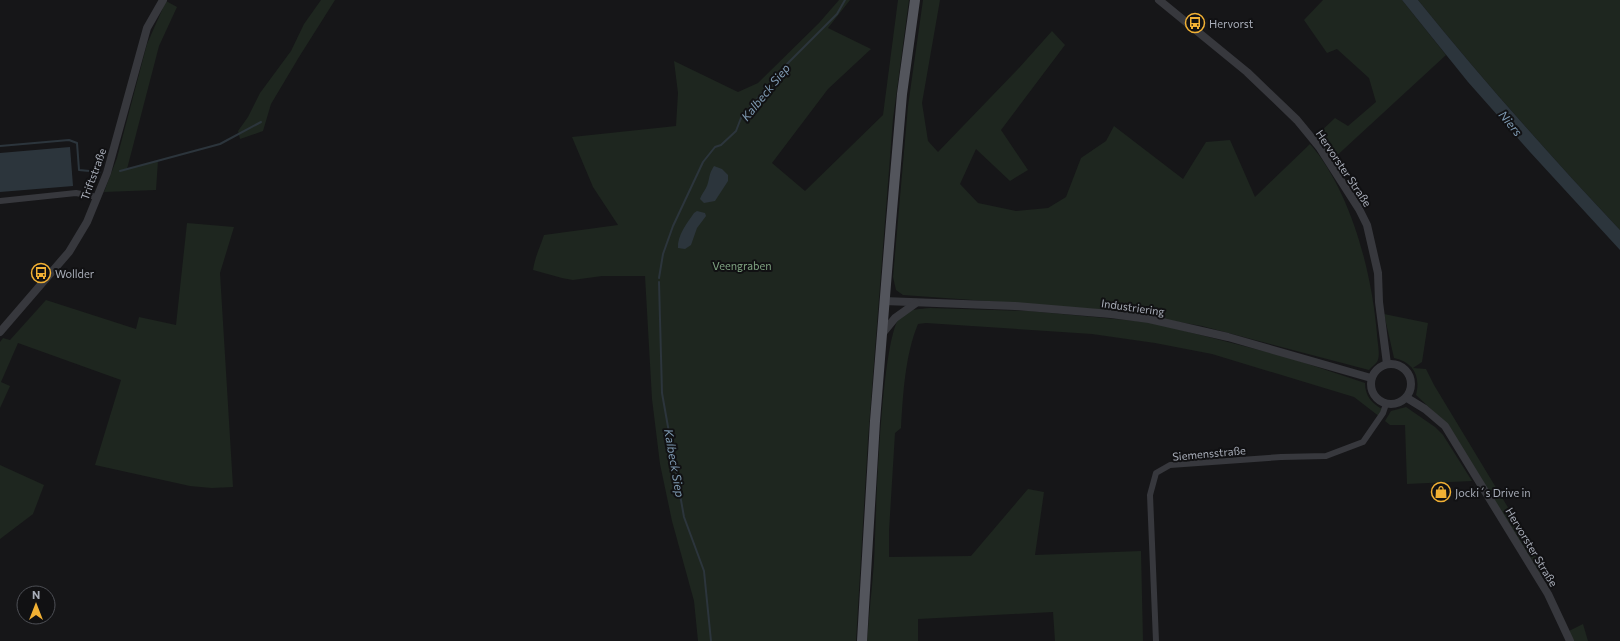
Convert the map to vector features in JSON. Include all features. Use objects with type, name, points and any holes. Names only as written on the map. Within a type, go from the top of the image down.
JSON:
[{"type":"main road","points":[[862,641],[884,301],[902,94],[915,0]]},
{"type":"street","name":"Triftstraße","points":[[0,332],[69,252],[79,238],[87,222],[107,173],[147,28],[163,0]]},
{"type":"street","name":"Hervorster Straße","points":[[1159,0],[1247,72],[1297,120],[1320,148],[1359,209],[1367,225],[1378,273],[1379,302],[1387,364]]},
{"type":"street","points":[[0,201],[76,193],[97,197]]},
{"type":"street","name":"Industriering","points":[[884,301],[1015,306],[1112,314],[1149,319],[1228,337],[1371,378]]},
{"type":"street","points":[[882,334],[895,318],[916,303]]},
{"type":"street","points":[[1387,364],[1400,366],[1409,374],[1412,386],[1407,398],[1398,404],[1386,404],[1376,399],[1371,389],[1371,378],[1378,368],[1387,364]]},
{"type":"street","name":"Hervorster Straße","points":[[1407,398],[1425,409],[1445,426],[1548,594],[1570,641]]},
{"type":"street","name":"Siemensstraße","points":[[1156,641],[1150,495],[1156,473],[1170,464],[1281,457],[1326,456],[1363,442],[1383,413],[1386,404]]},
{"type":"green space","points":[[321,0],[335,0],[271,104],[263,131],[240,139],[238,131],[248,117],[260,93],[291,51],[304,24]]},
{"type":"green space","name":"Veengraben","points":[[839,0],[850,0],[828,28],[871,49],[828,89],[772,163],[805,191],[883,115],[898,0],[909,0],[893,119],[868,439],[856,641],[698,641],[694,601],[672,521],[660,464],[652,399],[645,276],[602,276],[573,280],[533,270],[534,265],[544,235],[618,225],[593,187],[572,137],[676,126],[678,93],[674,61],[738,92],[758,83],[819,23]]},
{"type":"green space","points":[[923,0],[940,0],[922,103],[928,141],[938,152],[1019,68],[1052,31],[1065,45],[1001,130],[1028,170],[1010,181],[976,149],[960,184],[978,203],[1016,211],[1048,208],[1066,197],[1081,158],[1106,141],[1114,126],[1183,179],[1206,142],[1230,140],[1255,197],[1310,144],[1324,163],[1337,185],[1357,234],[1370,285],[1374,310],[1379,352],[1376,363],[1369,370],[1202,326],[1109,310],[903,295],[896,290],[893,277],[908,106]]},
{"type":"green space","points":[[1323,0],[1402,0],[1446,55],[1332,160],[1317,135],[1335,118],[1348,126],[1376,102],[1369,78],[1337,49],[1327,53],[1304,20]]},
{"type":"green space","points":[[1418,0],[1620,0],[1620,230],[1517,117]]},
{"type":"green space","points":[[166,1],[177,7],[159,46],[127,169],[158,161],[156,190],[104,192],[117,158],[147,44]]},
{"type":"green space","points":[[187,223],[234,227],[220,273],[233,487],[212,488],[190,486],[95,465],[121,380],[18,343],[1,382],[10,386],[0,408],[0,342],[3,338],[10,340],[46,300],[136,329],[139,317],[176,325]]},
{"type":"green space","points":[[930,308],[1030,311],[1147,322],[1290,358],[1365,383],[1366,392],[1370,399],[1384,410],[1380,417],[1354,397],[1212,354],[1155,343],[1092,334],[926,323],[918,324],[907,362],[901,428],[895,433],[889,531],[889,557],[971,556],[1028,489],[1044,492],[1035,555],[1141,551],[1143,641],[1055,641],[1053,612],[918,619],[918,641],[867,641],[874,562],[880,432],[888,357],[894,330],[901,315],[911,310]]},
{"type":"green space","points":[[1384,314],[1428,323],[1422,362],[1413,368],[1426,369],[1434,385],[1547,572],[1541,578],[1433,411],[1416,395],[1416,376],[1411,366],[1394,358]]},
{"type":"green space","points":[[1406,407],[1435,427],[1443,435],[1472,481],[1407,484],[1405,425],[1390,425],[1385,421],[1391,411]]},
{"type":"green space","points":[[0,465],[44,485],[33,514],[0,539]]},
{"type":"green space","points":[[1583,624],[1588,641],[1573,641],[1569,631]]},
{"type":"water","name":"Niers","points":[[1402,0],[1418,0],[1517,117],[1620,230],[1620,250],[1468,82]]},
{"type":"water","points":[[70,147],[73,186],[0,192],[0,153]]},
{"type":"water","points":[[714,166],[722,169],[728,175],[728,181],[715,201],[704,203],[700,199]]},
{"type":"water","points":[[697,211],[705,213],[706,216],[697,228],[691,245],[685,249],[678,248],[679,239],[683,230],[694,213]]},
{"type":"waterway","name":"Kalbeck Siep","points":[[659,278],[663,254],[673,226],[703,162],[715,147],[721,145],[736,131],[741,118],[783,68],[837,14],[845,0]]},
{"type":"waterway","points":[[120,171],[220,144],[261,122]]},
{"type":"waterway","points":[[0,146],[69,140],[77,143],[79,170],[100,172]]},
{"type":"waterway","name":"Kalbeck Siep","points":[[659,282],[662,393],[684,517],[704,571],[711,641]]},
{"type":"place","name":"Hervorst","points":[[1195,23]]},
{"type":"place","name":"Wollder","points":[[41,273]]},
{"type":"place","name":"Jocki´s Drive in","points":[[1441,492]]}]
